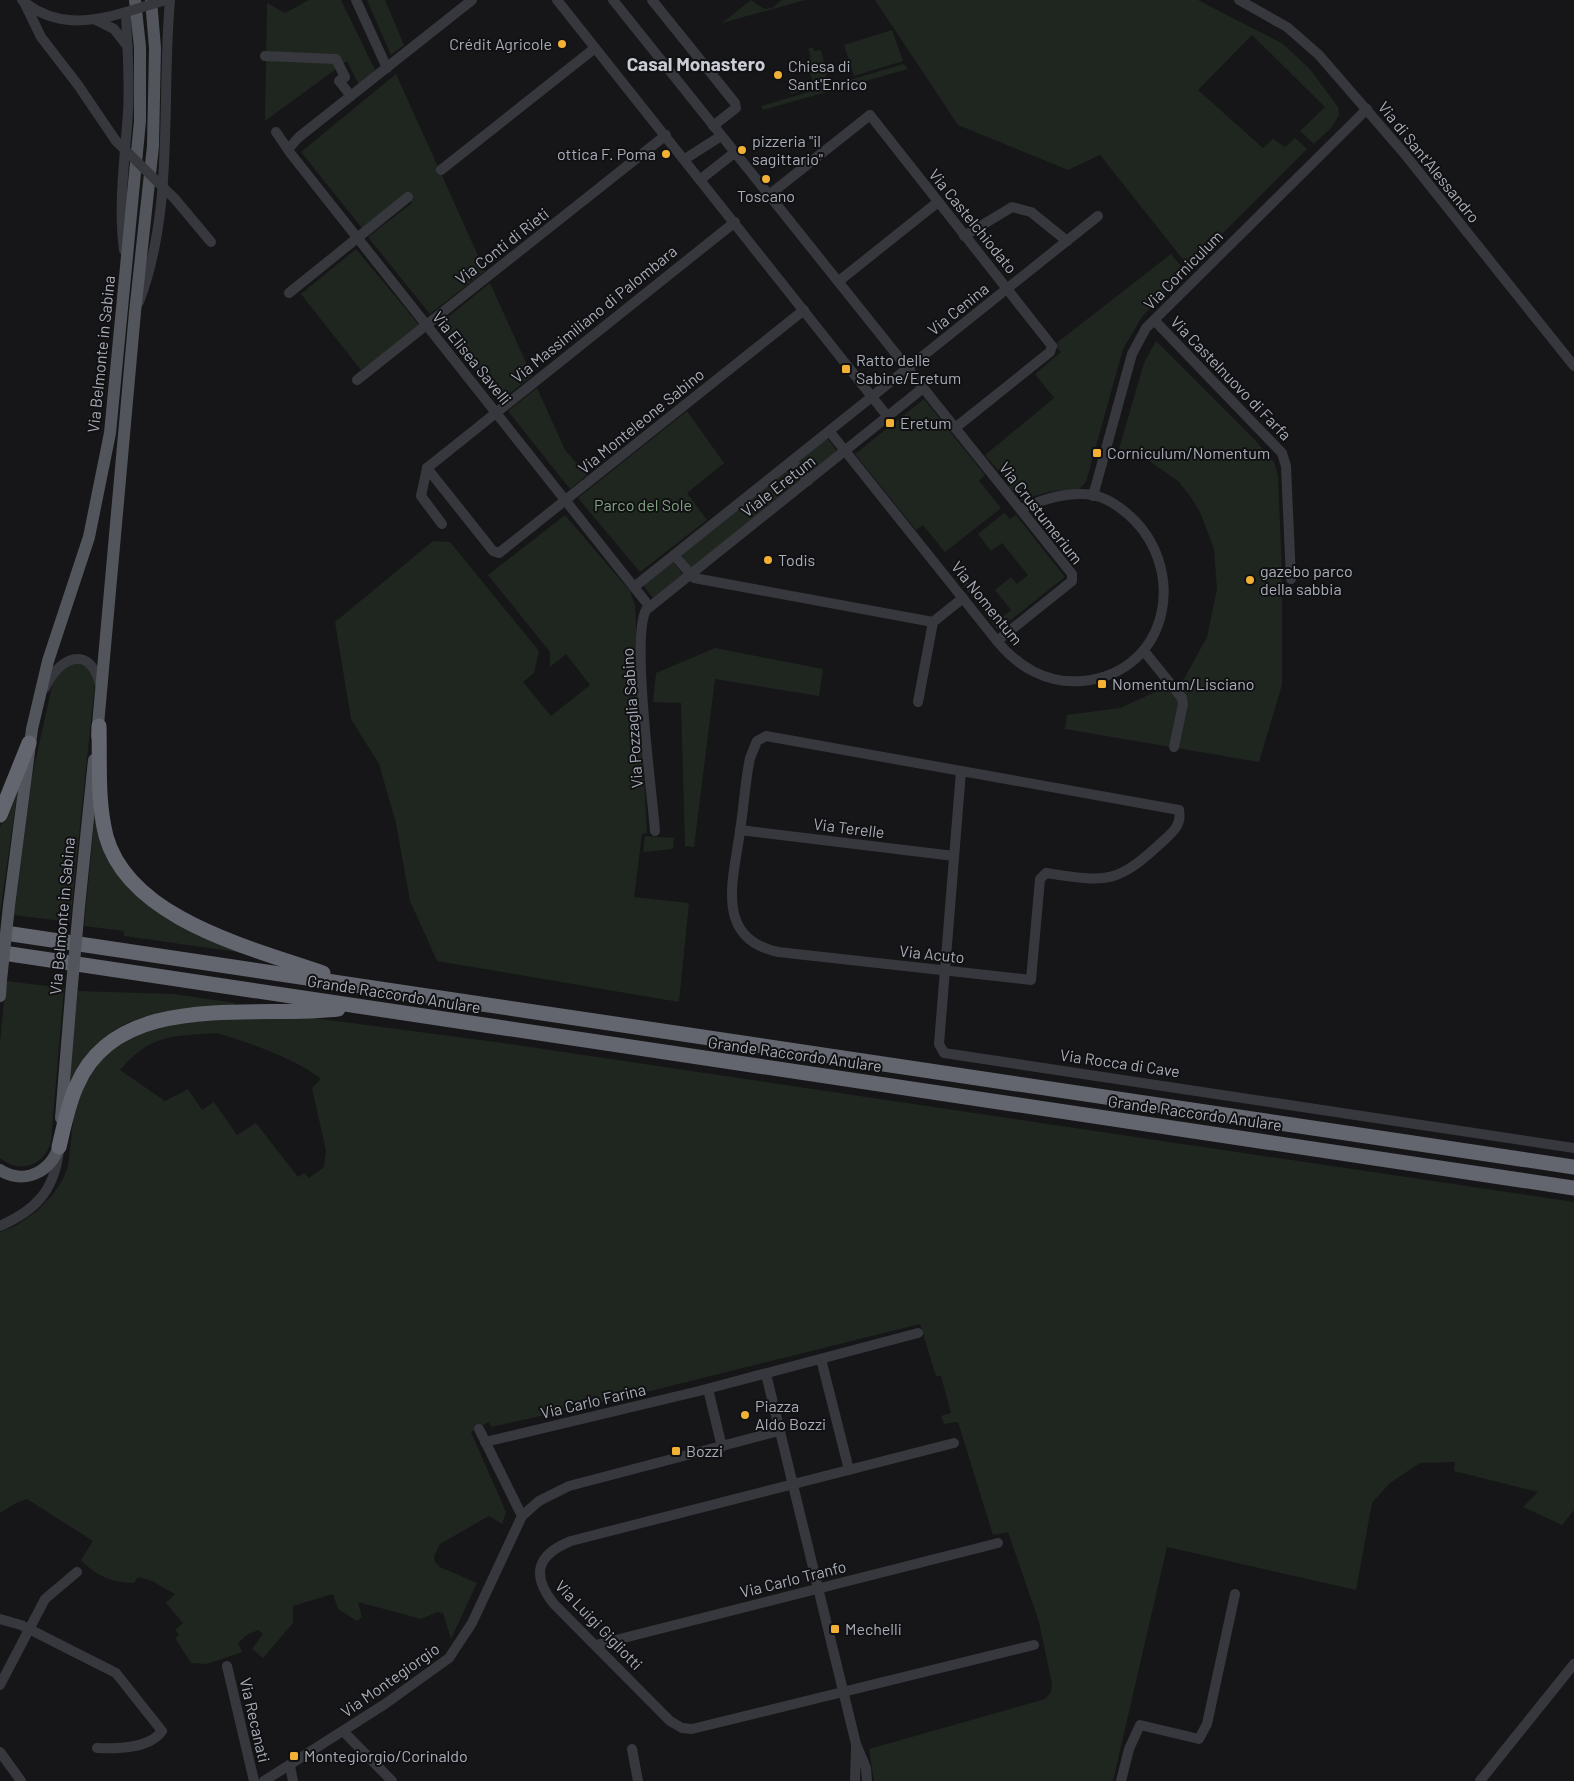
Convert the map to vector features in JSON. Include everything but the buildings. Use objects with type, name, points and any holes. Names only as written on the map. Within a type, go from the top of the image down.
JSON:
[{"type":"highway","points":[[99,726],[102,802],[106,835],[118,862],[142,892],[179,918],[251,948],[357,985]]},
{"type":"highway","points":[[0,815],[29,743]]},
{"type":"highway","name":"Grande Raccordo Anulare","points":[[12,934],[1574,1167]]},
{"type":"highway","name":"Grande Raccordo Anulare","points":[[10,954],[1574,1188]]},
{"type":"highway","points":[[59,1147],[77,1084],[84,1071],[111,1041],[139,1025],[157,1019],[186,1016],[271,1011],[322,1011],[359,1006]]},
{"type":"main road","name":"Via Belmonte in Sabina","points":[[0,996],[29,743],[48,661],[84,558],[104,468],[140,121],[140,47],[135,0]]},
{"type":"main road","name":"Via Belmonte in Sabina","points":[[0,1170],[16,1176],[37,1174],[49,1165],[59,1147],[79,907],[99,726],[135,312],[154,134],[155,48],[151,0]]},
{"type":"street","points":[[23,1],[64,20],[95,20],[166,0]]},
{"type":"street","points":[[135,312],[150,270],[156,240],[165,141],[167,38],[170,0]]},
{"type":"street","points":[[356,0],[387,68]]},
{"type":"street","points":[[289,148],[299,137],[472,0]]},
{"type":"street","points":[[557,0],[685,158],[888,417]]},
{"type":"street","name":"Via Crustumerium","points":[[613,0],[1072,574],[1073,579],[997,641]]},
{"type":"street","points":[[652,0],[735,103],[736,108],[713,126]]},
{"type":"street","name":"Via di Sant'Alessandro","points":[[1239,0],[1253,3],[1304,41],[1367,110],[1574,366]]},
{"type":"street","points":[[23,1],[41,37],[78,85],[116,141],[176,199],[211,242]]},
{"type":"street","points":[[126,12],[129,48],[128,113],[121,206],[126,266]]},
{"type":"street","points":[[95,20],[114,29],[129,48]]},
{"type":"street","points":[[441,170],[595,48]]},
{"type":"street","points":[[265,56],[336,59],[345,77],[339,81],[351,96]]},
{"type":"street","name":"Via Corniculum","points":[[1093,496],[1132,354],[1140,337],[1154,320],[1367,110]]},
{"type":"street","name":"Via Castelchiodato","points":[[769,195],[870,115],[964,236],[1052,344],[1052,349],[955,428]]},
{"type":"street","name":"Via Elisea Savelli","points":[[276,132],[357,238],[650,606]]},
{"type":"street","name":"Via Conti di Rieti","points":[[358,380],[666,135]]},
{"type":"street","points":[[685,158],[721,136]]},
{"type":"street","points":[[701,179],[734,153]]},
{"type":"street","points":[[289,293],[408,197]]},
{"type":"street","points":[[839,282],[938,202]]},
{"type":"street","points":[[964,236],[1012,207],[1031,212],[1067,242]]},
{"type":"street","name":"Via Cenina","points":[[907,369],[1098,216]]},
{"type":"street","name":"Via Massimiliano di Palombara","points":[[426,468],[735,222]]},
{"type":"street","name":"Via Monteleone Sabino","points":[[426,468],[496,553],[566,501],[804,310]]},
{"type":"street","name":"Via Castelnuovo di Farfa","points":[[1154,320],[1282,454],[1286,466],[1291,578]]},
{"type":"street","name":"Viale Eretum","points":[[634,587],[793,462],[907,369]]},
{"type":"street","name":"Viale Eretum","points":[[650,606],[846,452],[923,388]]},
{"type":"street","name":"Via Nomentum","points":[[830,432],[997,641],[1011,657],[1025,668],[1043,676],[1066,682],[1087,681],[1109,674],[1127,665],[1144,651],[1155,632],[1162,608],[1164,584],[1160,561],[1150,538],[1137,522],[1114,504],[1093,496],[1084,494],[1055,497],[1021,509]]},
{"type":"street","points":[[793,462],[808,481]]},
{"type":"street","points":[[426,468],[421,496],[442,524]]},
{"type":"street","points":[[674,555],[694,578],[933,622]]},
{"type":"street","points":[[918,702],[933,622],[963,598]]},
{"type":"street","name":"Via Pozzaglia Sabino","points":[[650,606],[642,619],[641,659],[655,831]]},
{"type":"street","points":[[1144,651],[1182,698],[1183,704],[1174,747]]},
{"type":"street","name":"Via Belmonte in Sabina","points":[[38,703],[55,670],[70,660],[81,660],[90,665],[96,672],[102,690]]},
{"type":"street","name":"Via Acuto","points":[[766,736],[1179,810],[1180,817],[1177,828],[1139,864],[1123,873],[1100,879],[1046,873],[1042,876],[1040,879],[1031,980],[778,952],[754,943],[739,927],[732,906],[732,888],[740,830],[750,758],[755,743],[766,736]]},
{"type":"street","name":"Via Rocca di Cave","points":[[962,771],[939,1044],[944,1053],[1574,1148]]},
{"type":"street","name":"Via Terelle","points":[[740,830],[954,856]]},
{"type":"street","name":"Via Belmonte in Sabina","points":[[0,1226],[21,1215],[48,1191],[54,1177],[59,1147]]},
{"type":"street","points":[[722,1447],[708,1389],[918,1333]]},
{"type":"street","points":[[821,1359],[849,1470]]},
{"type":"street","points":[[766,1374],[856,1744],[866,1768],[867,1781]]},
{"type":"street","name":"Via Carlo Farina","points":[[485,1442],[708,1389]]},
{"type":"street","points":[[479,1429],[522,1516],[539,1501],[569,1486],[779,1432]]},
{"type":"street","name":"Via Luigi Gigliotti","points":[[954,1443],[586,1536],[560,1545],[549,1552],[540,1568],[542,1587],[554,1604],[670,1720],[682,1728],[692,1729],[710,1726],[1034,1645]]},
{"type":"street","name":"Via Montegiorgio","points":[[264,1781],[344,1732],[431,1672],[454,1653],[472,1623],[522,1516]]},
{"type":"street","name":"Via Carlo Tranfo","points":[[596,1645],[998,1543]]},
{"type":"street","points":[[0,1685],[49,1594],[77,1572]]},
{"type":"street","points":[[1121,1781],[1129,1749],[1140,1725],[1199,1739],[1207,1724],[1235,1594]]},
{"type":"street","points":[[0,1619],[29,1628],[116,1673],[162,1731],[144,1744],[97,1748]]},
{"type":"street","points":[[1480,1781],[1574,1664]]},
{"type":"street","name":"Via Recanati","points":[[227,1666],[254,1781]]},
{"type":"street","points":[[344,1732],[392,1781]]},
{"type":"street","points":[[855,1781],[856,1744]]},
{"type":"street","points":[[632,1749],[638,1781]]},
{"type":"street","points":[[0,1752],[21,1781]]},
{"type":"street","points":[[290,1766],[293,1781]]},
{"type":"green space","points":[[309,0],[341,0],[375,70],[359,85],[347,61],[265,121],[267,3],[285,13]]},
{"type":"green space","points":[[367,0],[385,0],[404,45],[391,55]]},
{"type":"green space","points":[[751,0],[764,9],[772,8],[782,0],[805,0],[722,23]]},
{"type":"green space","points":[[875,0],[1198,0],[1283,44],[1309,68],[1338,107],[1339,115],[1332,127],[1314,144],[1300,131],[1325,107],[1252,35],[1198,90],[1263,148],[1273,139],[1285,147],[1295,138],[1307,149],[1189,267],[1100,155],[1068,170],[958,125]]},
{"type":"green space","points":[[892,30],[903,61],[854,76],[844,45]]},
{"type":"green space","points":[[813,47],[814,51],[821,50],[827,74],[819,85],[791,94],[789,89],[812,80],[807,62],[811,56],[808,49]]},
{"type":"green space","points":[[904,64],[908,69],[763,110],[761,106]]},
{"type":"green space","points":[[396,74],[485,271],[430,314],[368,237],[412,203],[408,197],[362,228],[301,152]]},
{"type":"green space","points":[[356,249],[419,325],[361,370],[301,294]]},
{"type":"green space","points":[[1171,254],[1185,271],[1142,317],[1123,349],[1086,482],[1079,489],[1053,491],[1027,498],[1015,493],[985,455],[1054,398],[1035,374],[1061,352],[1054,345]]},
{"type":"green space","points":[[490,283],[532,376],[500,401],[438,325]]},
{"type":"green space","points":[[1156,341],[1255,440],[1274,462],[1278,476],[1282,573],[1282,685],[1259,762],[1065,729],[1067,715],[1120,708],[1184,679],[1207,637],[1217,589],[1214,549],[1200,512],[1178,481],[1145,458],[1119,449],[1144,363]]},
{"type":"green space","points":[[537,388],[565,450],[587,475],[570,489],[508,411]]},
{"type":"green space","points":[[924,399],[985,475],[979,481],[1001,508],[945,552],[923,525],[916,530],[855,454]]},
{"type":"green space","name":"Parco del Sole","points":[[687,411],[724,463],[687,493],[707,520],[640,572],[578,498]]},
{"type":"green space","points":[[827,438],[838,452],[809,475],[798,462]]},
{"type":"green space","points":[[791,468],[801,481],[691,568],[681,555]]},
{"type":"green space","points":[[1004,513],[1010,519],[1016,515],[1065,577],[998,630],[961,583],[966,580],[998,621],[1011,610],[995,590],[1011,577],[1017,584],[1028,575],[1002,543],[991,551],[978,534]]},
{"type":"green space","points":[[565,515],[630,591],[635,605],[647,833],[642,834],[634,897],[689,903],[679,1002],[437,961],[410,901],[396,823],[379,764],[351,719],[335,622],[433,541],[450,542],[539,651],[534,673],[523,682],[551,716],[590,685],[566,654],[550,667],[550,652],[488,575]]},
{"type":"green space","points":[[673,562],[683,574],[653,598],[643,585]]},
{"type":"green space","points":[[715,648],[823,669],[819,696],[715,679],[694,847],[685,846],[681,703],[653,702],[656,673]]},
{"type":"green space","points":[[73,662],[88,667],[95,682],[70,922],[14,915],[32,776],[54,677]]},
{"type":"green space","points":[[19,782],[0,913],[0,827]]},
{"type":"green space","points":[[96,803],[131,887],[251,954],[124,936],[124,931],[84,926]]},
{"type":"green space","points":[[645,836],[674,838],[673,849],[643,852]]},
{"type":"green space","points":[[6,981],[64,988],[51,1141],[48,1150],[38,1162],[23,1166],[16,1166],[0,1158],[0,1043]]},
{"type":"green space","points":[[77,991],[174,994],[235,1003],[235,1006],[162,1012],[127,1023],[97,1045],[85,1062],[68,1095]]},
{"type":"green space","points":[[291,1015],[503,1043],[1574,1202],[1574,1510],[1562,1525],[1523,1507],[1538,1492],[1454,1471],[1455,1462],[1420,1463],[1390,1483],[1372,1503],[1356,1590],[1167,1547],[1113,1781],[874,1781],[869,1749],[1045,1699],[1051,1692],[1052,1684],[1039,1622],[1008,1532],[993,1535],[958,1422],[944,1424],[941,1416],[951,1413],[941,1376],[936,1376],[920,1324],[634,1395],[491,1427],[489,1422],[471,1432],[506,1512],[502,1524],[489,1516],[440,1544],[434,1556],[435,1562],[440,1567],[477,1583],[451,1639],[443,1613],[437,1612],[421,1619],[358,1602],[362,1617],[357,1621],[338,1609],[333,1594],[293,1606],[293,1623],[263,1658],[252,1649],[263,1634],[259,1630],[248,1634],[238,1643],[242,1652],[207,1664],[191,1663],[175,1638],[179,1635],[175,1630],[183,1623],[166,1603],[175,1594],[152,1581],[138,1577],[134,1583],[126,1582],[105,1578],[93,1571],[81,1560],[93,1541],[27,1499],[16,1503],[0,1513],[0,1232],[17,1225],[37,1211],[54,1193],[64,1177],[68,1167],[75,1103],[85,1080],[108,1049],[167,1021]],"holes":[[[217,1033],[257,1046],[285,1058],[321,1079],[312,1088],[326,1151],[324,1167],[309,1178],[304,1173],[298,1177],[256,1123],[237,1135],[214,1102],[202,1110],[188,1089],[165,1101],[120,1070],[131,1058],[152,1043],[187,1035]]]},
{"type":"place","name":"Crédit Agricole","points":[[562,44]]},
{"type":"place","name":"Chiesa di Sant'Enrico","points":[[778,75]]},
{"type":"place","name":"pizzeria \"il sagittario\"","points":[[742,150]]},
{"type":"place","name":"ottica F. Poma","points":[[666,154]]},
{"type":"place","name":"Toscano","points":[[766,179]]},
{"type":"place","name":"Ratto delle Sabine/Eretum","points":[[846,369]]},
{"type":"place","name":"Eretum","points":[[890,423]]},
{"type":"place","name":"Corniculum/Nomentum","points":[[1097,453]]},
{"type":"place","name":"Todis","points":[[768,560]]},
{"type":"place","name":"gazebo parco della sabbia","points":[[1250,580]]},
{"type":"place","name":"Nomentum/Lisciano","points":[[1102,684]]},
{"type":"place","name":"Piazza Aldo Bozzi","points":[[745,1415]]},
{"type":"place","name":"Bozzi","points":[[676,1451]]},
{"type":"place","name":"Mechelli","points":[[835,1629]]},
{"type":"place","name":"Montegiorgio/Corinaldo","points":[[294,1756]]},
{"type":"district","name":"Casal Monastero","points":[[696,64]]}]
